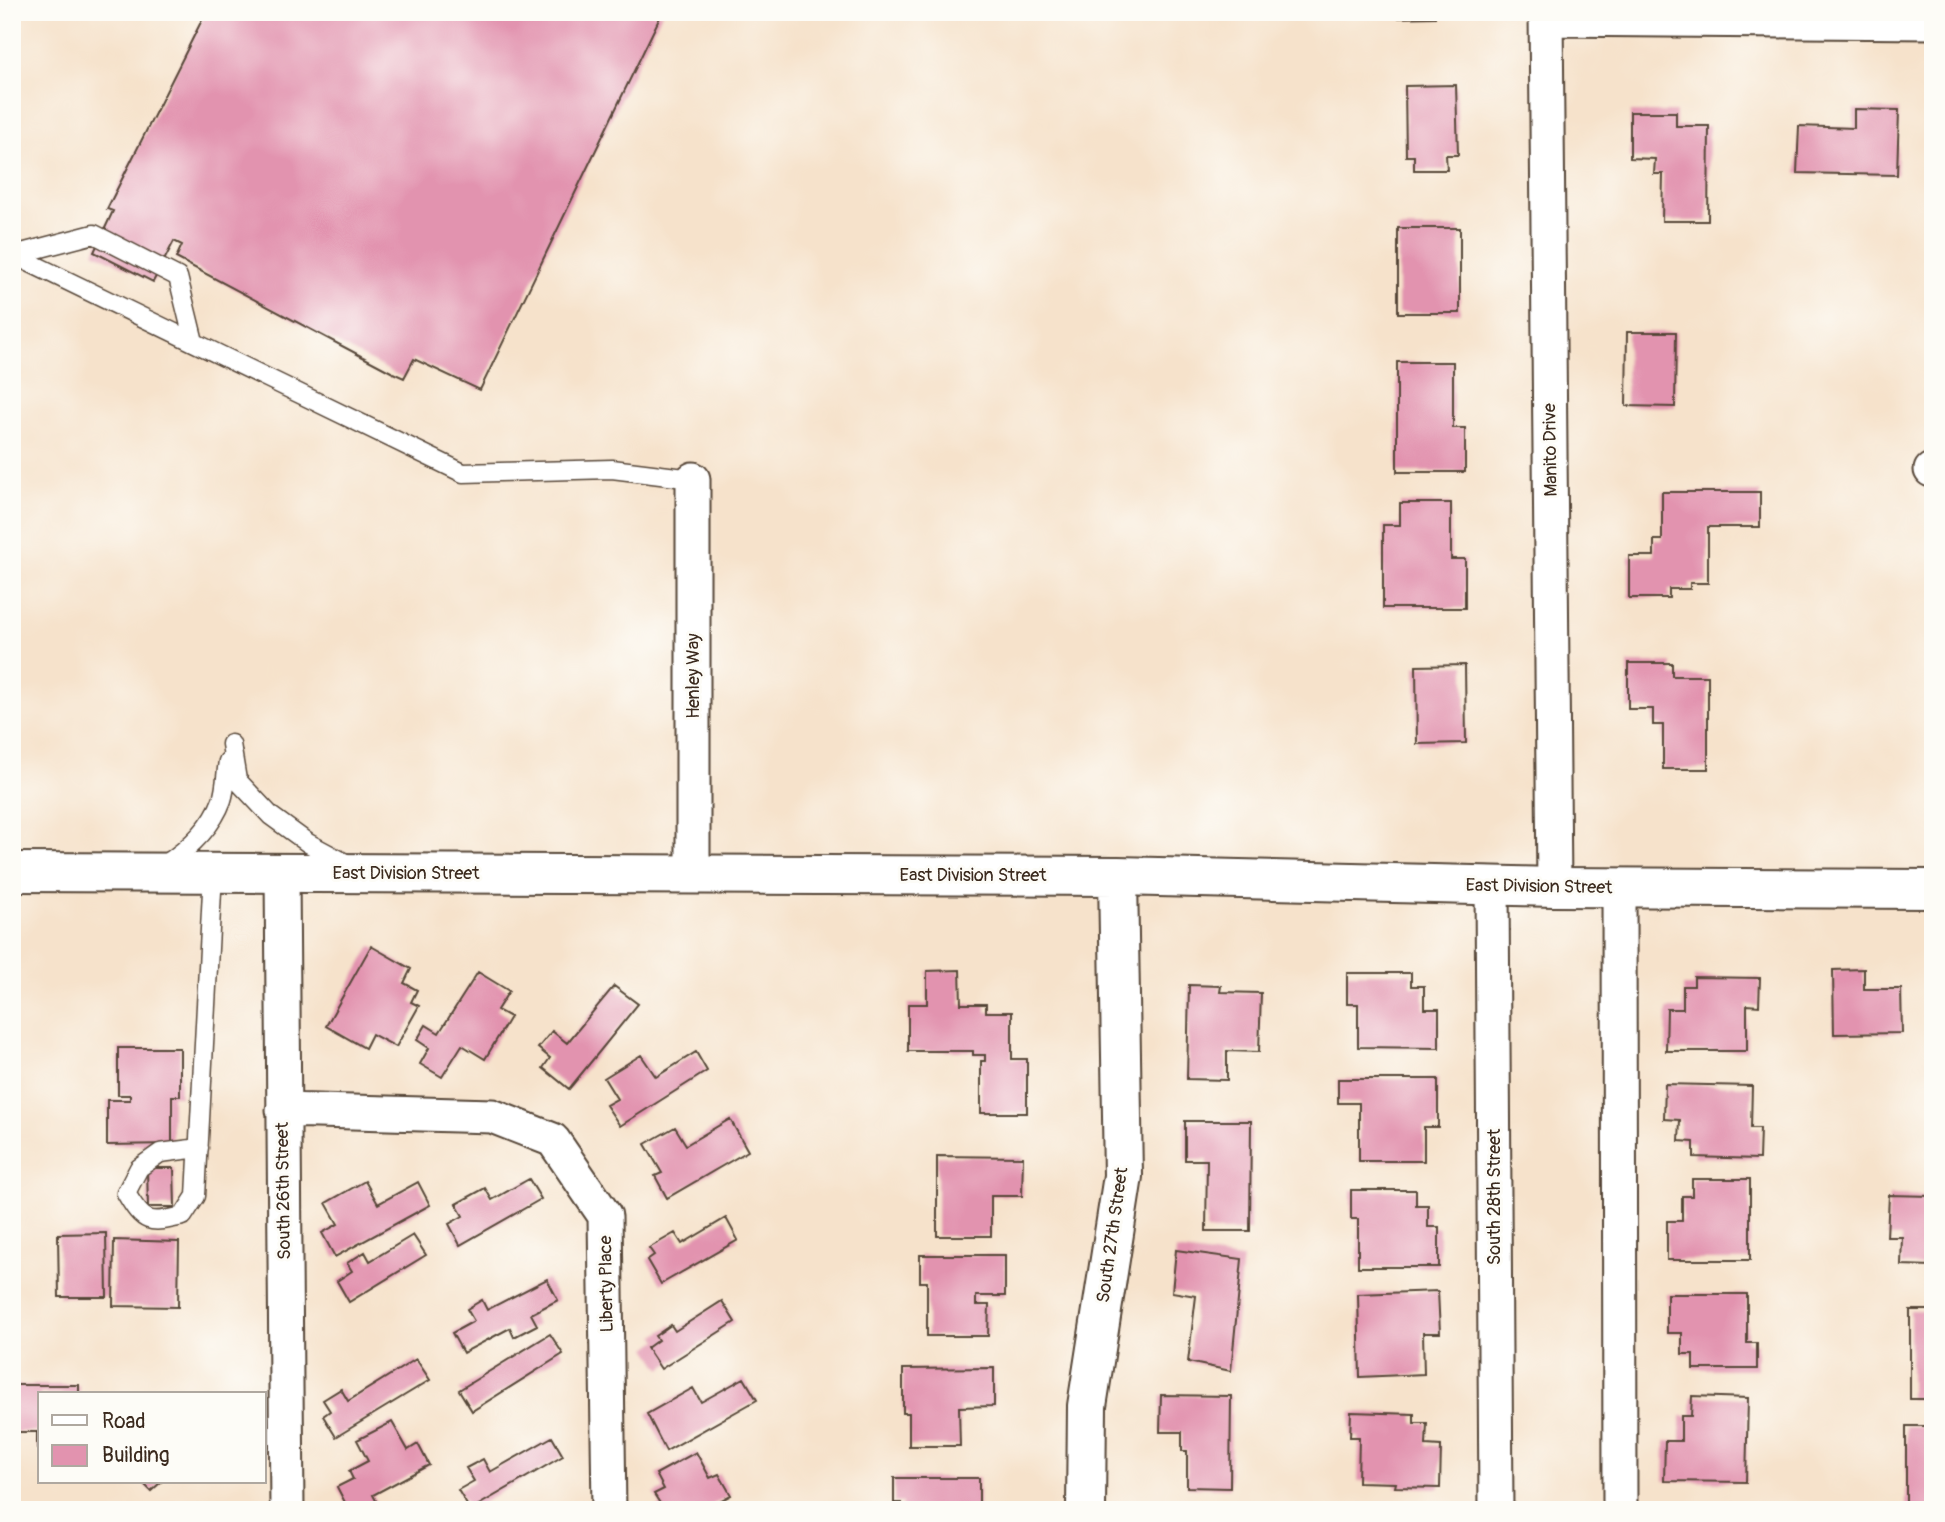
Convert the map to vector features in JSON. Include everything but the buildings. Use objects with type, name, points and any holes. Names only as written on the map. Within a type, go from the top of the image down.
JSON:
[{"type":"street","points":[[1546,16],[1933,22]]},
{"type":"street","name":"Manito Drive","points":[[1546,16],[1554,887]]},
{"type":"street","name":"Henley Way","points":[[693,479],[693,873]]},
{"type":"street","name":"East Division Street","points":[[12,872],[1118,876],[1619,888],[1933,888]]},
{"type":"street","name":"South 26th Street","points":[[282,873],[287,1510]]},
{"type":"street","name":"South 27th Street","points":[[1086,1510],[1087,1406],[1123,1177],[1118,876]]},
{"type":"street","name":"South 28th Street","points":[[1492,885],[1496,1510]]},
{"type":"street","points":[[1619,888],[1620,1510]]},
{"type":"street","name":"Liberty Place","points":[[282,1110],[492,1116],[553,1140],[604,1216],[609,1510]]},
{"type":"lane","points":[[13,255],[94,234],[178,277],[194,342]]},
{"type":"lane","points":[[13,255],[463,473],[611,469],[693,479]]},
{"type":"lane","points":[[155,872],[190,848],[222,800],[231,744],[237,780],[271,816],[308,843],[365,873]]},
{"type":"lane","points":[[199,1148],[160,1153],[139,1168],[126,1193],[139,1215],[158,1222],[183,1216],[197,1196],[213,872]]}]
